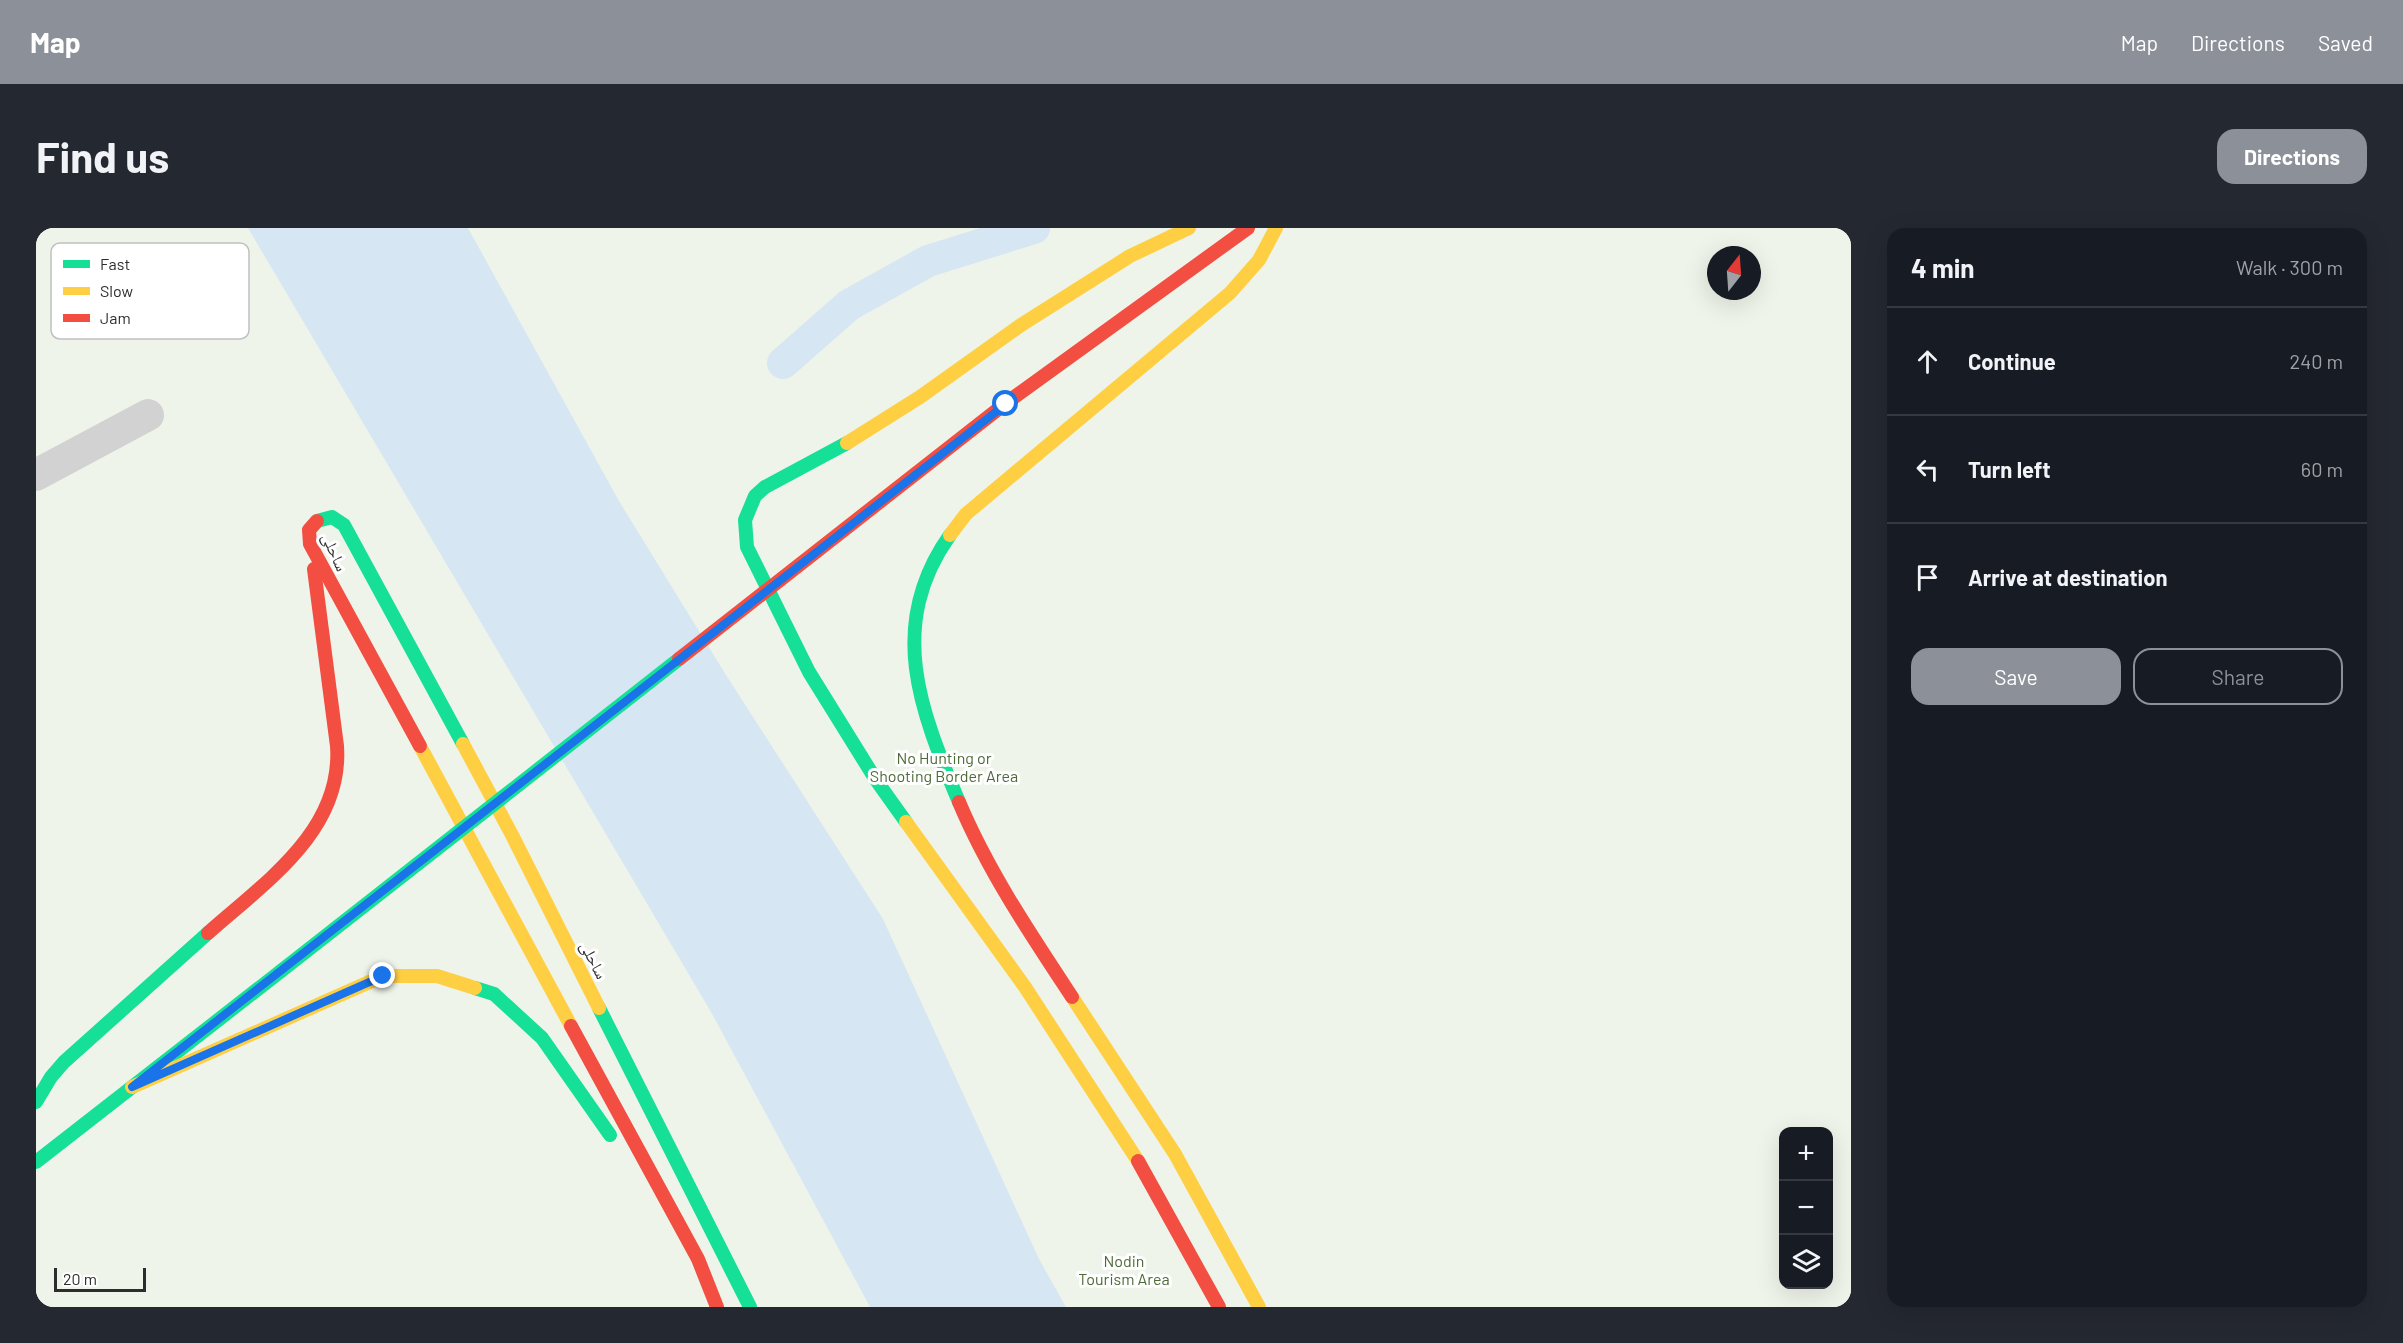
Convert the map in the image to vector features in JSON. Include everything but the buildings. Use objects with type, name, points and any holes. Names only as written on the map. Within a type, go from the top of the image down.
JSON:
[{"type":"street","points":[[1189,228],[1167,237],[1112,267],[1021,325],[870,430],[765,487],[755,496],[749,507],[744,534],[753,559],[809,672],[842,727],[876,780],[1025,987],[1134,1154],[1219,1307]]},
{"type":"street","points":[[36,1162],[1006,404],[1248,228]]},
{"type":"street","points":[[1259,1307],[1163,1134],[1019,917],[979,847],[961,810],[931,735],[916,676],[914,646],[915,615],[920,593],[933,561],[951,532],[983,499],[1230,293],[1259,260],[1276,228]]},
{"type":"street","points":[[36,475],[148,415]]},
{"type":"street","name":"ساحلی","points":[[717,1307],[698,1259],[310,544],[309,530],[318,520],[332,518],[345,525],[512,835],[750,1307]]},
{"type":"street","points":[[36,1102],[51,1077],[64,1062],[295,855],[316,829],[326,810],[338,766],[326,647],[310,544]]},
{"type":"street","points":[[132,1087],[383,976],[437,976],[494,994],[542,1038],[617,1144]]},
{"type":"street","points":[[630,1163],[698,1259]]},
{"type":"green space","name":"No Hunting or Shooting Border Area","points":[[36,228],[1851,228],[1851,1307],[36,1307]]},
{"type":"water","points":[[248,228],[468,228],[619,501],[726,675],[883,919],[1039,1259],[1066,1307],[870,1307],[711,1012]]},
{"type":"waterway","points":[[783,363],[849,305],[928,261],[1034,228]]},
{"type":"traffic: fast","points":[[847,443],[765,487],[755,496],[745,520],[747,547],[809,672],[876,780],[906,822]]},
{"type":"traffic: fast","points":[[317,521],[332,517],[344,525],[463,744]]},
{"type":"traffic: fast","points":[[950,535],[930,569],[919,602],[914,635],[916,668],[922,701],[932,734],[959,802]]},
{"type":"traffic: fast","points":[[281,971],[679,659]]},
{"type":"traffic: fast","points":[[36,1102],[51,1077],[64,1062],[208,933]]},
{"type":"traffic: fast","points":[[36,1162],[281,971]]},
{"type":"traffic: fast","points":[[475,988],[494,994],[542,1038],[610,1135]]},
{"type":"traffic: fast","points":[[599,1008],[750,1307]]},
{"type":"traffic: slow","points":[[847,443],[920,397],[1021,325],[1130,256],[1189,228]]},
{"type":"traffic: slow","points":[[950,535],[966,514],[1230,293],[1259,260],[1276,228]]},
{"type":"traffic: slow","points":[[463,744],[512,835],[599,1008]]},
{"type":"traffic: slow","points":[[420,746],[571,1026]]},
{"type":"traffic: slow","points":[[906,822],[1025,987],[1138,1161]]},
{"type":"traffic: slow","points":[[132,1087],[383,976],[437,976],[475,988]]},
{"type":"traffic: slow","points":[[1072,997],[1175,1154],[1259,1307]]},
{"type":"traffic: jam","points":[[1006,403],[1248,228]]},
{"type":"traffic: jam","points":[[679,659],[1006,403]]},
{"type":"traffic: jam","points":[[317,521],[309,530],[310,544],[420,746]]},
{"type":"traffic: jam","points":[[208,933],[253,895],[296,853],[314,829],[327,804],[335,776],[337,746],[314,569]]},
{"type":"traffic: jam","points":[[959,802],[997,878],[1072,997]]},
{"type":"traffic: jam","points":[[571,1026],[698,1259],[717,1307]]},
{"type":"traffic: jam","points":[[1138,1161],[1219,1307]]},
{"type":"route","points":[[383,976],[132,1087],[1006,404]]},
{"type":"park label","name":"Nodin Tourism Area","points":[[1124,1270]]}]
